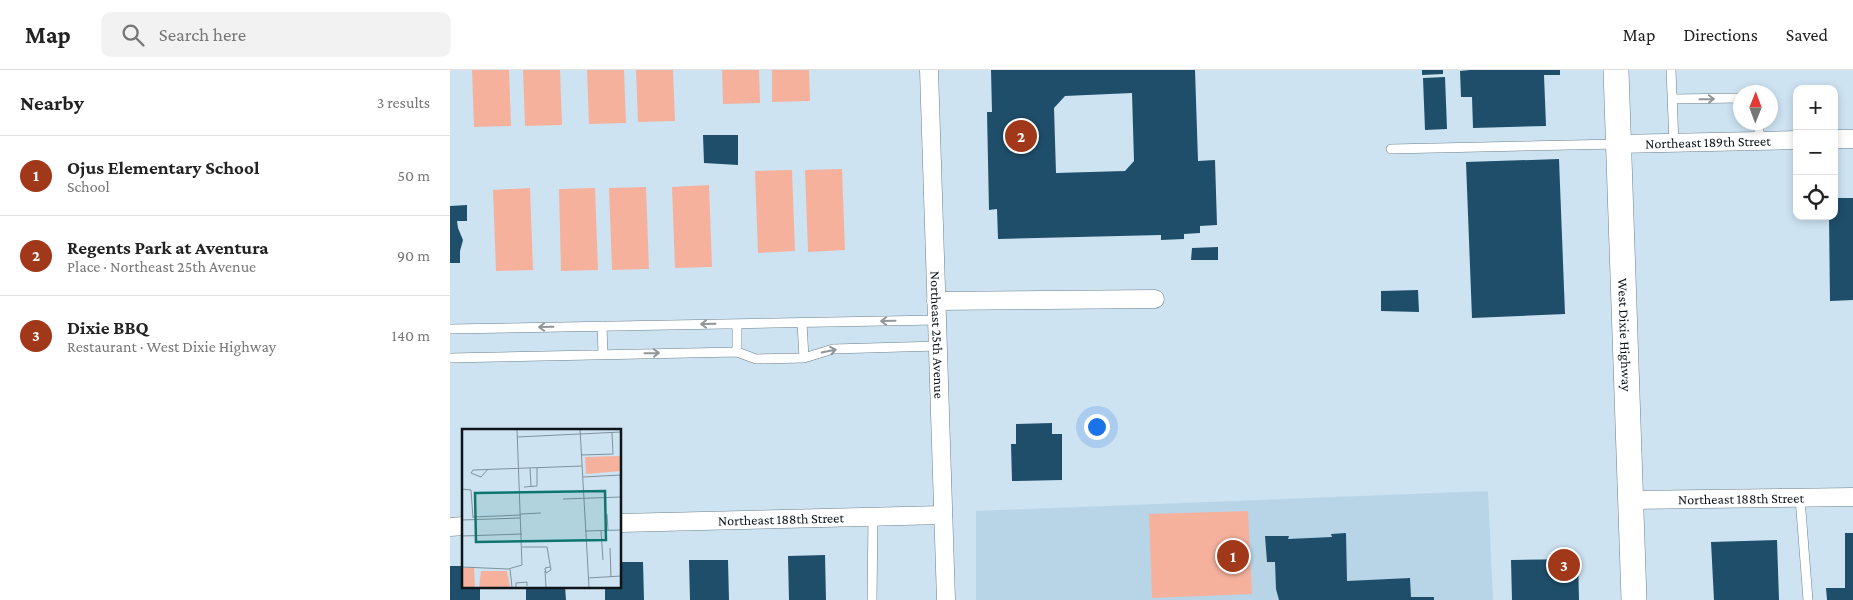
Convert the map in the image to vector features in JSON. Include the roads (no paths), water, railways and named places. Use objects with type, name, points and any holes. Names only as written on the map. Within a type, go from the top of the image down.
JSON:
[{"type":"street","name":"Northeast 25th Avenue","points":[[929,70],[946,600]]},
{"type":"street","name":"West Dixie Highway","points":[[1616,70],[1634,600]]},
{"type":"street","points":[[1838,139],[1853,139]]},
{"type":"street","name":"Northeast 189th Street","points":[[1618,144],[1793,140]]},
{"type":"street","points":[[936,301],[1155,299]]},
{"type":"street","name":"Northeast 188th Street","points":[[1630,500],[1853,497]]},
{"type":"street","name":"Northeast 188th Street","points":[[621,523],[943,515]]},
{"type":"lane","points":[[1671,70],[1674,143]]},
{"type":"lane","points":[[1672,99],[1733,98]]},
{"type":"lane","points":[[1759,130],[1760,141]]},
{"type":"lane","points":[[1391,149],[1618,144]]},
{"type":"lane","points":[[450,329],[937,320]]},
{"type":"lane","points":[[802,323],[804,358]]},
{"type":"lane","points":[[737,324],[737,352]]},
{"type":"lane","points":[[602,326],[603,354]]},
{"type":"lane","points":[[450,358],[737,352],[756,359],[804,358],[833,349],[938,346]]},
{"type":"lane","points":[[1800,498],[1808,600]]},
{"type":"lane","points":[[872,600],[873,517]]},
{"type":"place","name":"Regents Park at Aventura","points":[[1021,136]]},
{"type":"place","name":"Ojus Elementary School","points":[[1233,556]]},
{"type":"place","name":"Dixie BBQ","points":[[1564,565]]}]
